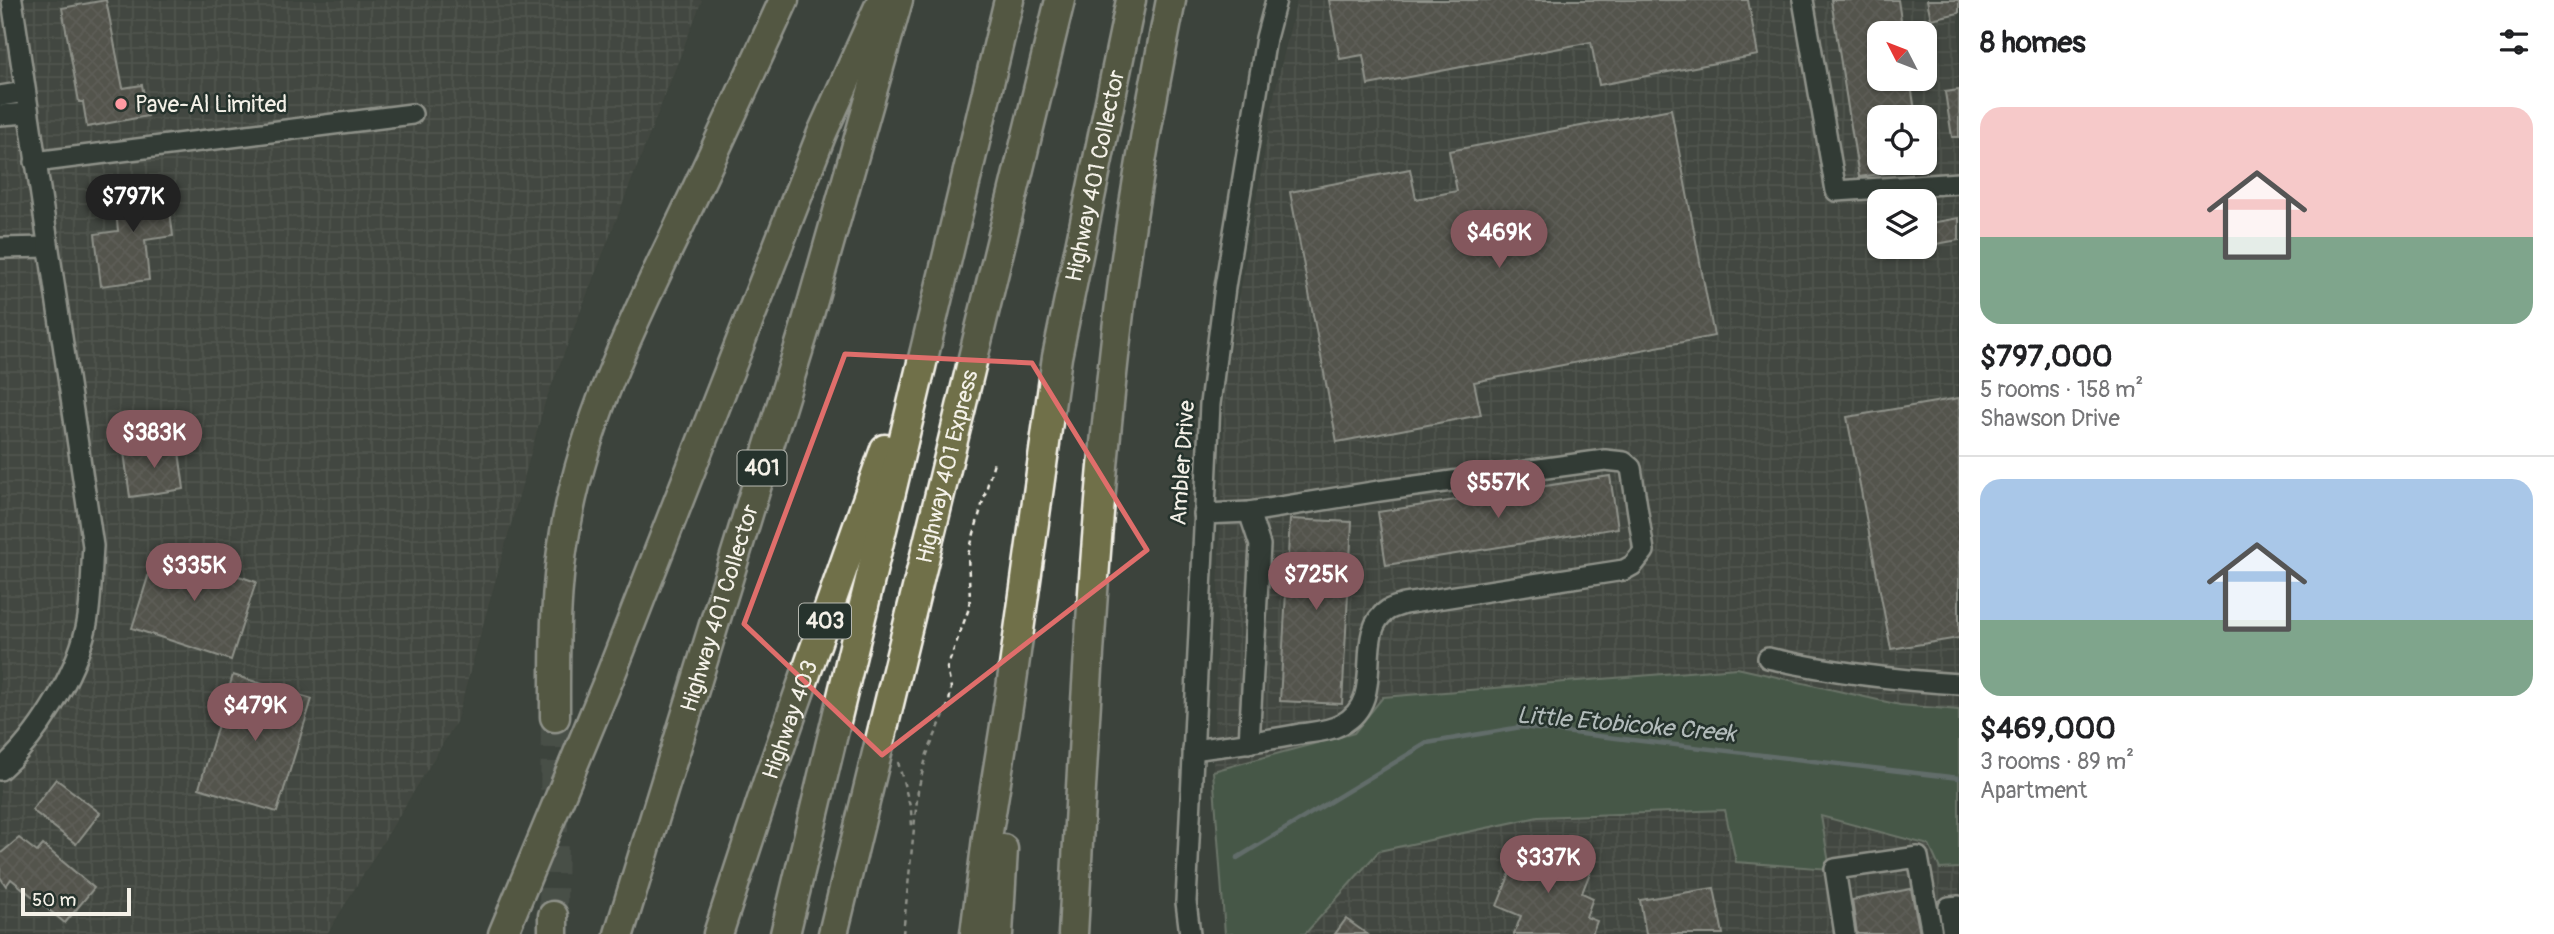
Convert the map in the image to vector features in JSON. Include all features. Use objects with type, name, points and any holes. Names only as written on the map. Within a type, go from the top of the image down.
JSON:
[{"type":"highway","points":[[555,717],[556,603],[565,531],[583,457],[606,386],[636,315],[784,0]]},
{"type":"highway","points":[[505,930],[608,679],[822,133],[882,0]]},
{"type":"highway","name":"Highway 401 Collector","points":[[619,934],[806,325],[898,0]]},
{"type":"highway","name":"Highway 401 Express","points":[[785,934],[1009,0]]},
{"type":"highway","name":"Highway 401 Express","points":[[833,934],[1060,0]]},
{"type":"highway","name":"Highway 401 Collector","points":[[975,934],[1057,357],[1131,0]]},
{"type":"highway","points":[[1073,934],[1104,457],[1123,281],[1149,116],[1171,0]]},
{"type":"highway","name":"Highway 403","points":[[718,934],[767,784],[935,308]]},
{"type":"highway","points":[[998,934],[1011,688]]},
{"type":"street","points":[[0,770],[12,760],[62,692],[86,628],[93,546],[25,92],[8,32],[12,0]]},
{"type":"street","name":"Ambler Drive","points":[[1190,934],[1186,902],[1210,404],[1225,287],[1266,38],[1276,0]]},
{"type":"street","points":[[1803,0],[1836,191],[1959,183]]},
{"type":"street","points":[[0,96],[25,92]]},
{"type":"street","points":[[0,116],[28,113]]},
{"type":"street","points":[[35,162],[412,114]]},
{"type":"street","points":[[0,248],[48,247]]},
{"type":"street","points":[[1193,750],[1329,729],[1350,719],[1366,695],[1370,674],[1369,652],[1374,630],[1378,620],[1388,610],[1404,604],[1624,570],[1633,565],[1644,551],[1631,468],[1624,462],[1605,460],[1249,512],[1203,514]]},
{"type":"street","points":[[1249,512],[1260,545],[1249,743]]},
{"type":"street","points":[[1768,659],[1906,681],[1959,684]]},
{"type":"street","points":[[1845,934],[1835,869],[1918,857],[1932,934]]},
{"type":"street","points":[[1953,934],[1949,907],[1959,906]]},
{"type":"path","points":[[903,934],[918,790],[927,754],[949,703],[951,688],[947,668],[970,599],[968,555],[994,462]]},
{"type":"path","points":[[896,756],[911,810],[912,834]]},
{"type":"highlighted area","points":[[845,354],[1032,363],[1147,550],[882,755],[744,624]]},
{"type":"shaded area","points":[[0,0],[702,0],[545,402],[456,722],[327,934],[0,934]]},
{"type":"shaded area","points":[[1297,0],[1959,0],[1959,710],[1900,705],[1354,733],[1213,771],[1224,387],[1275,91]]},
{"type":"shaded area","points":[[1726,810],[1829,868],[1821,816],[1929,845],[1940,869],[1959,868],[1959,934],[1305,934],[1379,851],[1538,817]]},
{"type":"green space","points":[[1737,668],[1900,705],[1959,710],[1959,868],[1940,869],[1929,845],[1821,816],[1830,869],[1736,862],[1725,810],[1538,817],[1379,851],[1305,934],[1225,934],[1213,771],[1354,733],[1383,697]]},
{"type":"building","points":[[106,0],[123,88],[142,85],[148,116],[87,127],[83,102],[79,102],[62,8]]},
{"type":"building","points":[[1329,0],[1748,0],[1758,55],[1599,85],[1591,42],[1368,85],[1363,55],[1340,59]]},
{"type":"building","points":[[1831,0],[1898,0],[1901,21],[1867,21],[1867,91],[1912,91],[1914,105],[1867,105],[1867,175],[1873,175],[1859,177]]},
{"type":"building","points":[[1927,0],[1959,0],[1959,13],[1931,19]]},
{"type":"building","points":[[1959,90],[1959,137],[1952,137],[1945,92]]},
{"type":"building","points":[[1671,109],[1714,336],[1474,382],[1481,415],[1337,442],[1290,192],[1410,169],[1416,199],[1457,191],[1449,151]]},
{"type":"building","points":[[167,185],[173,236],[145,240],[149,280],[101,286],[95,234],[118,231],[114,191]]},
{"type":"building","points":[[1959,218],[1959,240],[1937,244],[1937,222]]},
{"type":"building","points":[[1959,398],[1959,638],[1891,649],[1847,417]]},
{"type":"building","points":[[178,444],[184,489],[130,497],[124,452]]},
{"type":"building","points":[[1610,476],[1618,528],[1386,565],[1378,512]]},
{"type":"building","points":[[1290,519],[1352,522],[1342,704],[1280,701]]},
{"type":"building","points":[[157,548],[199,561],[201,556],[230,565],[227,572],[256,582],[231,660],[132,628]]},
{"type":"building","points":[[233,675],[312,699],[277,812],[199,788]]},
{"type":"building","points":[[56,779],[100,813],[76,844],[32,810]]},
{"type":"building","points":[[19,838],[37,852],[43,845],[94,888],[65,923],[11,879],[6,886],[0,877],[0,854]]},
{"type":"building","points":[[1530,846],[1591,870],[1582,893],[1593,898],[1586,917],[1597,921],[1592,934],[1514,934],[1521,916],[1497,906],[1519,851],[1527,854]]},
{"type":"building","points":[[1714,888],[1723,934],[1646,934],[1640,900]]},
{"type":"building","points":[[1911,889],[1920,934],[1857,934],[1852,900]]},
{"type":"building","points":[[1346,919],[1367,934],[1335,934]]},
{"type":"waterway","name":"Little Etobicoke Creek","points":[[1237,858],[1427,743],[1521,727],[1959,778]]},
{"type":"tunnel","points":[[553,916],[555,717]]},
{"type":"place","name":"Pave-Al Limited","points":[[121,104]]}]
